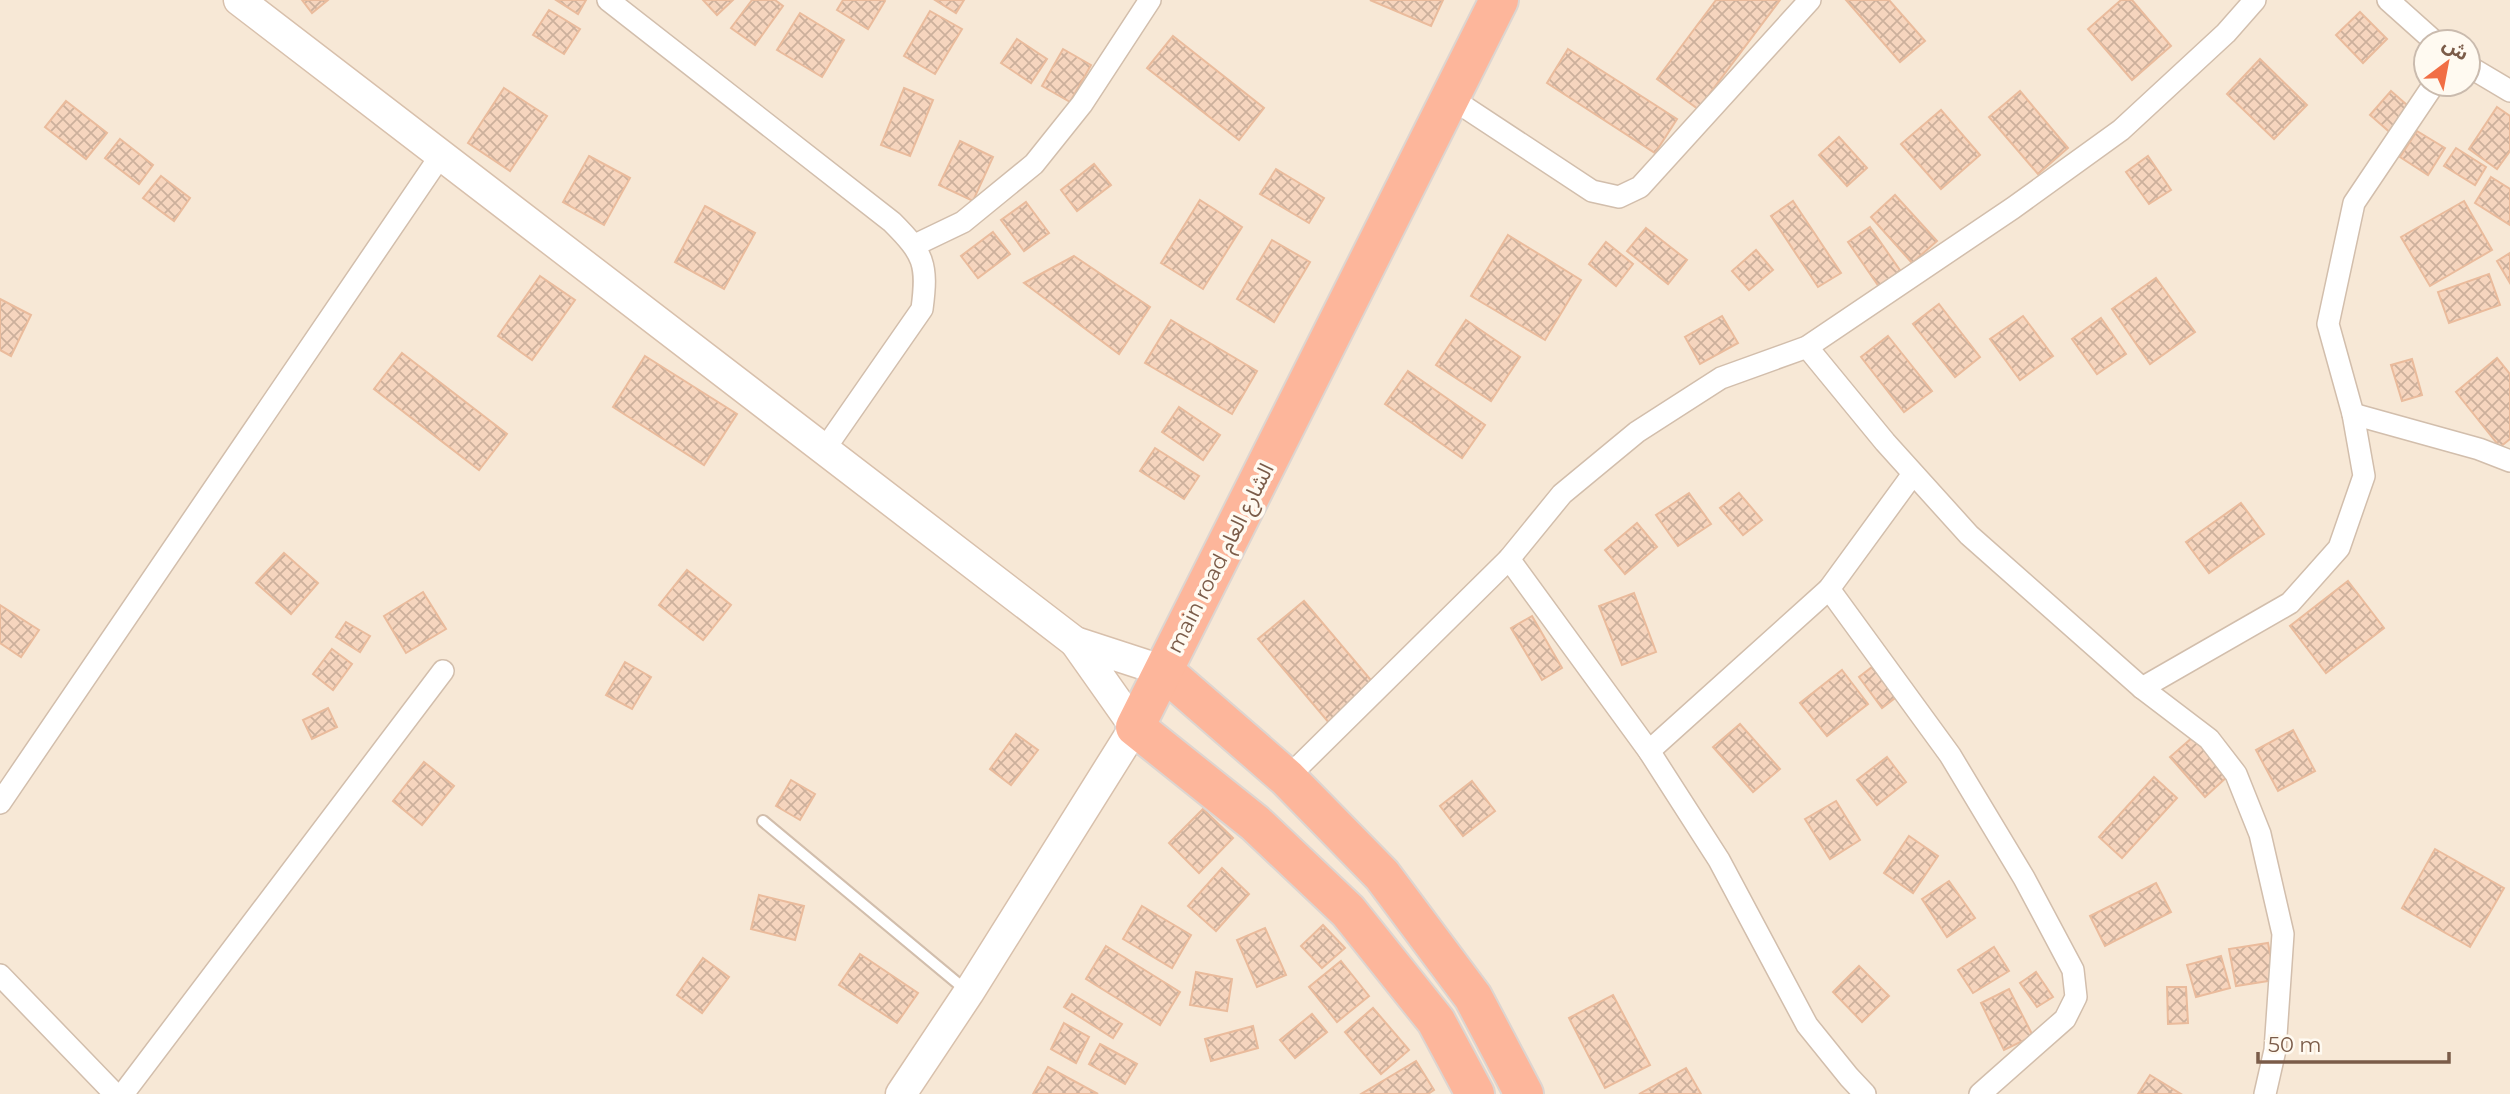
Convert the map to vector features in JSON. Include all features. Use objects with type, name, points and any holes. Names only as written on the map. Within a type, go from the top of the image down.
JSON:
[{"type":"highway","name":"main road الشارع العام","points":[[1135,727],[1499,0]]},
{"type":"highway","points":[[1164,671],[1287,778],[1382,876],[1473,997],[1524,1094]]},
{"type":"highway","points":[[1135,727],[1255,823],[1348,911],[1436,1021],[1475,1094]]},
{"type":"highway","points":[[1436,1021],[1473,997]]},
{"type":"main road","points":[[239,0],[1075,642],[1135,727]]},
{"type":"main road","points":[[1075,642],[1164,671]]},
{"type":"main road","name":"main road الشارع العام","points":[[901,1094],[969,992],[1135,727]]},
{"type":"street","points":[[608,0],[892,222],[915,245],[924,265],[922,309],[824,450]]},
{"type":"street","points":[[915,245],[963,222],[1034,164],[1082,104],[1150,0]]},
{"type":"street","points":[[1451,98],[1592,191],[1619,197],[1640,187],[1810,0]]},
{"type":"street","points":[[1287,778],[1509,559],[1562,495],[1637,432],[1721,378],[1807,347],[2013,208],[2121,130],[2226,33],[2255,0]]},
{"type":"street","points":[[2388,0],[2419,28]]},
{"type":"street","points":[[2482,74],[2510,90]]},
{"type":"street","points":[[2142,688],[2290,603],[2339,548],[2364,476],[2353,414],[2328,324],[2354,203],[2425,98]]},
{"type":"street","points":[[0,803],[441,155]]},
{"type":"street","points":[[1807,347],[1913,474],[1969,535],[2142,688],[2209,739],[2236,774],[2260,834],[2283,934],[2275,1050],[2265,1094]]},
{"type":"street","points":[[2353,414],[2479,449],[2510,461]]},
{"type":"street","points":[[1649,751],[1829,589],[1913,474]]},
{"type":"street","points":[[1509,559],[1649,751],[1719,860],[1807,1025],[1865,1094]]},
{"type":"street","points":[[1829,589],[1950,755],[2024,878],[2073,970],[2076,997],[2065,1019],[1980,1094]]},
{"type":"street","points":[[123,1094],[443,671]]},
{"type":"street","points":[[0,975],[115,1094]]},
{"type":"lane","points":[[763,821],[969,992]]},
{"type":"shaded area","points":[[0,0],[2510,0],[2510,1094],[0,1094]]},
{"type":"building","points":[[302,0],[328,0],[312,13]]},
{"type":"building","points":[[556,0],[586,0],[578,14]]},
{"type":"building","points":[[703,0],[733,0],[717,15]]},
{"type":"building","points":[[752,0],[775,0],[783,6],[755,45],[731,28]]},
{"type":"building","points":[[843,0],[885,1],[868,29],[837,10]]},
{"type":"building","points":[[935,0],[964,0],[956,13]]},
{"type":"building","points":[[1370,0],[1443,0],[1431,26]]},
{"type":"building","points":[[1716,0],[1780,0],[1698,109],[1657,79]]},
{"type":"building","points":[[1846,0],[1889,0],[1925,41],[1900,62]]},
{"type":"building","points":[[2121,0],[2132,0],[2171,46],[2132,80],[2088,29]]},
{"type":"building","points":[[549,10],[580,29],[564,54],[533,35]]},
{"type":"building","points":[[930,11],[962,29],[935,74],[904,56]]},
{"type":"building","points":[[2360,12],[2387,39],[2363,63],[2336,35]]},
{"type":"building","points":[[800,13],[844,40],[822,77],[777,50]]},
{"type":"building","points":[[1173,36],[1264,108],[1239,140],[1147,68]]},
{"type":"building","points":[[1017,39],[1047,59],[1031,83],[1001,63]]},
{"type":"building","points":[[1063,49],[1091,65],[1070,102],[1042,86]]},
{"type":"building","points":[[1568,49],[1677,119],[1655,153],[1547,83]]},
{"type":"building","points":[[2260,59],[2307,105],[2274,139],[2227,94]]},
{"type":"building","points":[[504,88],[547,116],[510,171],[468,143]]},
{"type":"building","points":[[904,88],[933,100],[910,156],[881,145]]},
{"type":"building","points":[[2020,91],[2068,148],[2038,174],[1989,117]]},
{"type":"building","points":[[2391,91],[2414,111],[2393,135],[2370,115]]},
{"type":"building","points":[[66,101],[107,133],[86,159],[45,127]]},
{"type":"building","points":[[2497,107],[2510,116],[2510,151],[2497,169],[2469,149]]},
{"type":"building","points":[[1941,110],[1980,155],[1941,189],[1901,144]]},
{"type":"building","points":[[2417,131],[2445,148],[2428,175],[2400,157]]},
{"type":"building","points":[[1839,137],[1867,168],[1847,186],[1819,155]]},
{"type":"building","points":[[120,139],[153,165],[139,184],[105,158]]},
{"type":"building","points":[[960,141],[993,157],[973,201],[939,185]]},
{"type":"building","points":[[2456,148],[2486,167],[2475,185],[2444,166]]},
{"type":"building","points":[[589,156],[630,178],[604,225],[563,202]]},
{"type":"building","points":[[2148,156],[2171,190],[2149,204],[2126,172]]},
{"type":"building","points":[[1094,164],[1111,185],[1077,211],[1061,190]]},
{"type":"building","points":[[1276,169],[1324,198],[1309,223],[1260,194]]},
{"type":"building","points":[[161,176],[190,198],[174,221],[143,198]]},
{"type":"building","points":[[2491,177],[2510,189],[2510,225],[2475,203]]},
{"type":"building","points":[[1895,195],[1937,241],[1912,263],[1871,217]]},
{"type":"building","points":[[1200,200],[1242,227],[1203,289],[1161,263]]},
{"type":"building","points":[[1793,201],[1841,273],[1818,287],[1771,216]]},
{"type":"building","points":[[2464,201],[2492,250],[2430,286],[2401,237]]},
{"type":"building","points":[[1026,202],[1049,233],[1024,251],[1001,220]]},
{"type":"building","points":[[705,206],[755,233],[724,289],[675,262]]},
{"type":"building","points":[[1870,227],[1904,276],[1882,291],[1848,242]]},
{"type":"building","points":[[1646,228],[1687,260],[1668,284],[1627,251]]},
{"type":"building","points":[[993,232],[1010,254],[978,278],[961,256]]},
{"type":"building","points":[[1508,235],[1581,280],[1545,340],[1471,296]]},
{"type":"building","points":[[1272,240],[1310,262],[1274,322],[1237,299]]},
{"type":"building","points":[[1606,242],[1633,264],[1616,286],[1589,264]]},
{"type":"building","points":[[1756,250],[1773,270],[1749,290],[1732,271]]},
{"type":"building","points":[[2510,253],[2510,283],[2497,261]]},
{"type":"building","points":[[1074,256],[1150,307],[1119,354],[1024,283]]},
{"type":"building","points":[[2489,274],[2500,305],[2449,323],[2438,292]]},
{"type":"building","points":[[540,276],[575,300],[532,360],[498,336]]},
{"type":"building","points":[[2156,278],[2195,332],[2150,364],[2112,309]]},
{"type":"building","points":[[0,299],[31,315],[11,356],[0,350]]},
{"type":"building","points":[[1939,304],[1980,357],[1955,377],[1913,324]]},
{"type":"building","points":[[1722,316],[1738,343],[1700,364],[1685,337]]},
{"type":"building","points":[[2023,316],[2053,356],[2020,380],[1990,339]]},
{"type":"building","points":[[2101,318],[2126,354],[2097,374],[2072,339]]},
{"type":"building","points":[[1171,320],[1257,371],[1232,414],[1145,363]]},
{"type":"building","points":[[1466,320],[1520,357],[1491,401],[1436,365]]},
{"type":"building","points":[[1888,336],[1932,391],[1904,412],[1861,357]]},
{"type":"building","points":[[402,353],[507,434],[479,470],[374,389]]},
{"type":"building","points":[[645,356],[737,414],[704,465],[613,407]]},
{"type":"building","points":[[2497,358],[2510,374],[2510,439],[2500,447],[2456,392]]},
{"type":"building","points":[[2412,359],[2422,395],[2402,401],[2391,365]]},
{"type":"building","points":[[1408,371],[1485,425],[1462,458],[1385,404]]},
{"type":"building","points":[[1179,407],[1220,435],[1203,460],[1162,432]]},
{"type":"building","points":[[1155,448],[1199,476],[1184,499],[1140,471]]},
{"type":"building","points":[[1689,493],[1711,524],[1678,546],[1656,515]]},
{"type":"building","points":[[1739,493],[1762,520],[1743,535],[1720,508]]},
{"type":"building","points":[[2241,503],[2264,534],[2209,573],[2186,542]]},
{"type":"building","points":[[1637,523],[1657,547],[1625,574],[1605,550]]},
{"type":"building","points":[[284,553],[318,583],[291,614],[256,583]]},
{"type":"building","points":[[687,570],[731,605],[703,640],[659,605]]},
{"type":"building","points":[[2348,581],[2384,628],[2326,673],[2290,626]]},
{"type":"building","points":[[423,592],[446,629],[406,653],[384,616]]},
{"type":"building","points":[[1634,593],[1656,652],[1622,665],[1599,606]]},
{"type":"building","points":[[1304,601],[1375,685],[1330,724],[1258,639]]},
{"type":"building","points":[[0,605],[39,630],[21,657],[0,643]]},
{"type":"building","points":[[1532,616],[1562,668],[1542,680],[1511,628]]},
{"type":"building","points":[[346,622],[370,636],[360,652],[336,637]]},
{"type":"building","points":[[332,649],[352,664],[333,690],[313,674]]},
{"type":"building","points":[[625,662],[651,677],[632,709],[606,695]]},
{"type":"building","points":[[1876,664],[1899,695],[1882,708],[1859,677]]},
{"type":"building","points":[[1842,670],[1868,704],[1827,736],[1800,703]]},
{"type":"building","points":[[328,708],[337,727],[312,739],[303,720]]},
{"type":"building","points":[[1740,724],[1780,769],[1753,792],[1713,747]]},
{"type":"building","points":[[2293,730],[2315,771],[2278,791],[2256,750]]},
{"type":"building","points":[[1016,734],[1038,750],[1011,785],[990,769]]},
{"type":"building","points":[[2193,737],[2228,776],[2205,797],[2170,757]]},
{"type":"building","points":[[1887,757],[1906,782],[1877,805],[1857,780]]},
{"type":"building","points":[[424,762],[454,786],[422,825],[393,801]]},
{"type":"building","points":[[2154,777],[2177,798],[2122,858],[2099,837]]},
{"type":"building","points":[[791,780],[815,794],[800,820],[776,806]]},
{"type":"building","points":[[1472,781],[1495,811],[1463,836],[1440,806]]},
{"type":"building","points":[[1836,801],[1860,840],[1830,859],[1805,819]]},
{"type":"building","points":[[1203,809],[1233,838],[1199,873],[1169,843]]},
{"type":"building","points":[[1909,836],[1938,856],[1913,893],[1884,873]]},
{"type":"building","points":[[2435,849],[2504,888],[2470,947],[2402,908]]},
{"type":"building","points":[[1222,868],[1249,894],[1216,931],[1188,906]]},
{"type":"building","points":[[1949,881],[1975,918],[1947,937],[1922,899]]},
{"type":"building","points":[[2156,883],[2171,912],[2105,946],[2090,916]]},
{"type":"building","points":[[759,895],[804,906],[795,940],[751,929]]},
{"type":"building","points":[[1142,906],[1191,935],[1172,968],[1123,939]]},
{"type":"building","points":[[1323,925],[1345,948],[1322,968],[1301,946]]},
{"type":"building","points":[[1265,928],[1286,975],[1257,987],[1237,940]]},
{"type":"building","points":[[2268,943],[2275,980],[2236,986],[2229,949]]},
{"type":"building","points":[[1106,946],[1180,992],[1160,1025],[1086,979]]},
{"type":"building","points":[[1994,947],[2009,971],[1973,993],[1958,970]]},
{"type":"building","points":[[860,954],[918,993],[897,1023],[839,985]]},
{"type":"building","points":[[2221,956],[2230,988],[2196,997],[2187,965]]},
{"type":"building","points":[[703,958],[729,977],[702,1013],[677,995]]},
{"type":"building","points":[[1341,961],[1369,996],[1337,1022],[1309,987]]},
{"type":"building","points":[[1859,966],[1889,996],[1862,1022],[1833,992]]},
{"type":"building","points":[[1196,972],[1232,979],[1227,1011],[1190,1005]]},
{"type":"building","points":[[2036,972],[2053,997],[2037,1007],[2020,983]]},
{"type":"building","points":[[2167,987],[2186,987],[2188,1023],[2168,1024]]},
{"type":"building","points":[[2009,989],[2033,1036],[2004,1050],[1981,1003]]},
{"type":"building","points":[[1072,994],[1122,1024],[1113,1038],[1064,1007]]},
{"type":"building","points":[[1613,995],[1650,1065],[1605,1088],[1569,1018]]},
{"type":"building","points":[[1373,1008],[1409,1050],[1381,1074],[1345,1032]]},
{"type":"building","points":[[1312,1014],[1327,1032],[1295,1058],[1280,1040]]},
{"type":"building","points":[[1064,1023],[1089,1037],[1076,1063],[1051,1049]]},
{"type":"building","points":[[1253,1026],[1258,1048],[1211,1061],[1205,1039]]},
{"type":"building","points":[[1100,1044],[1137,1064],[1125,1084],[1089,1064]]},
{"type":"building","points":[[1416,1061],[1434,1090],[1428,1094],[1361,1094]]},
{"type":"building","points":[[1048,1067],[1098,1094],[1033,1094]]},
{"type":"building","points":[[1686,1068],[1701,1094],[1639,1094]]},
{"type":"building","points":[[2150,1075],[2181,1094],[2138,1094]]}]
